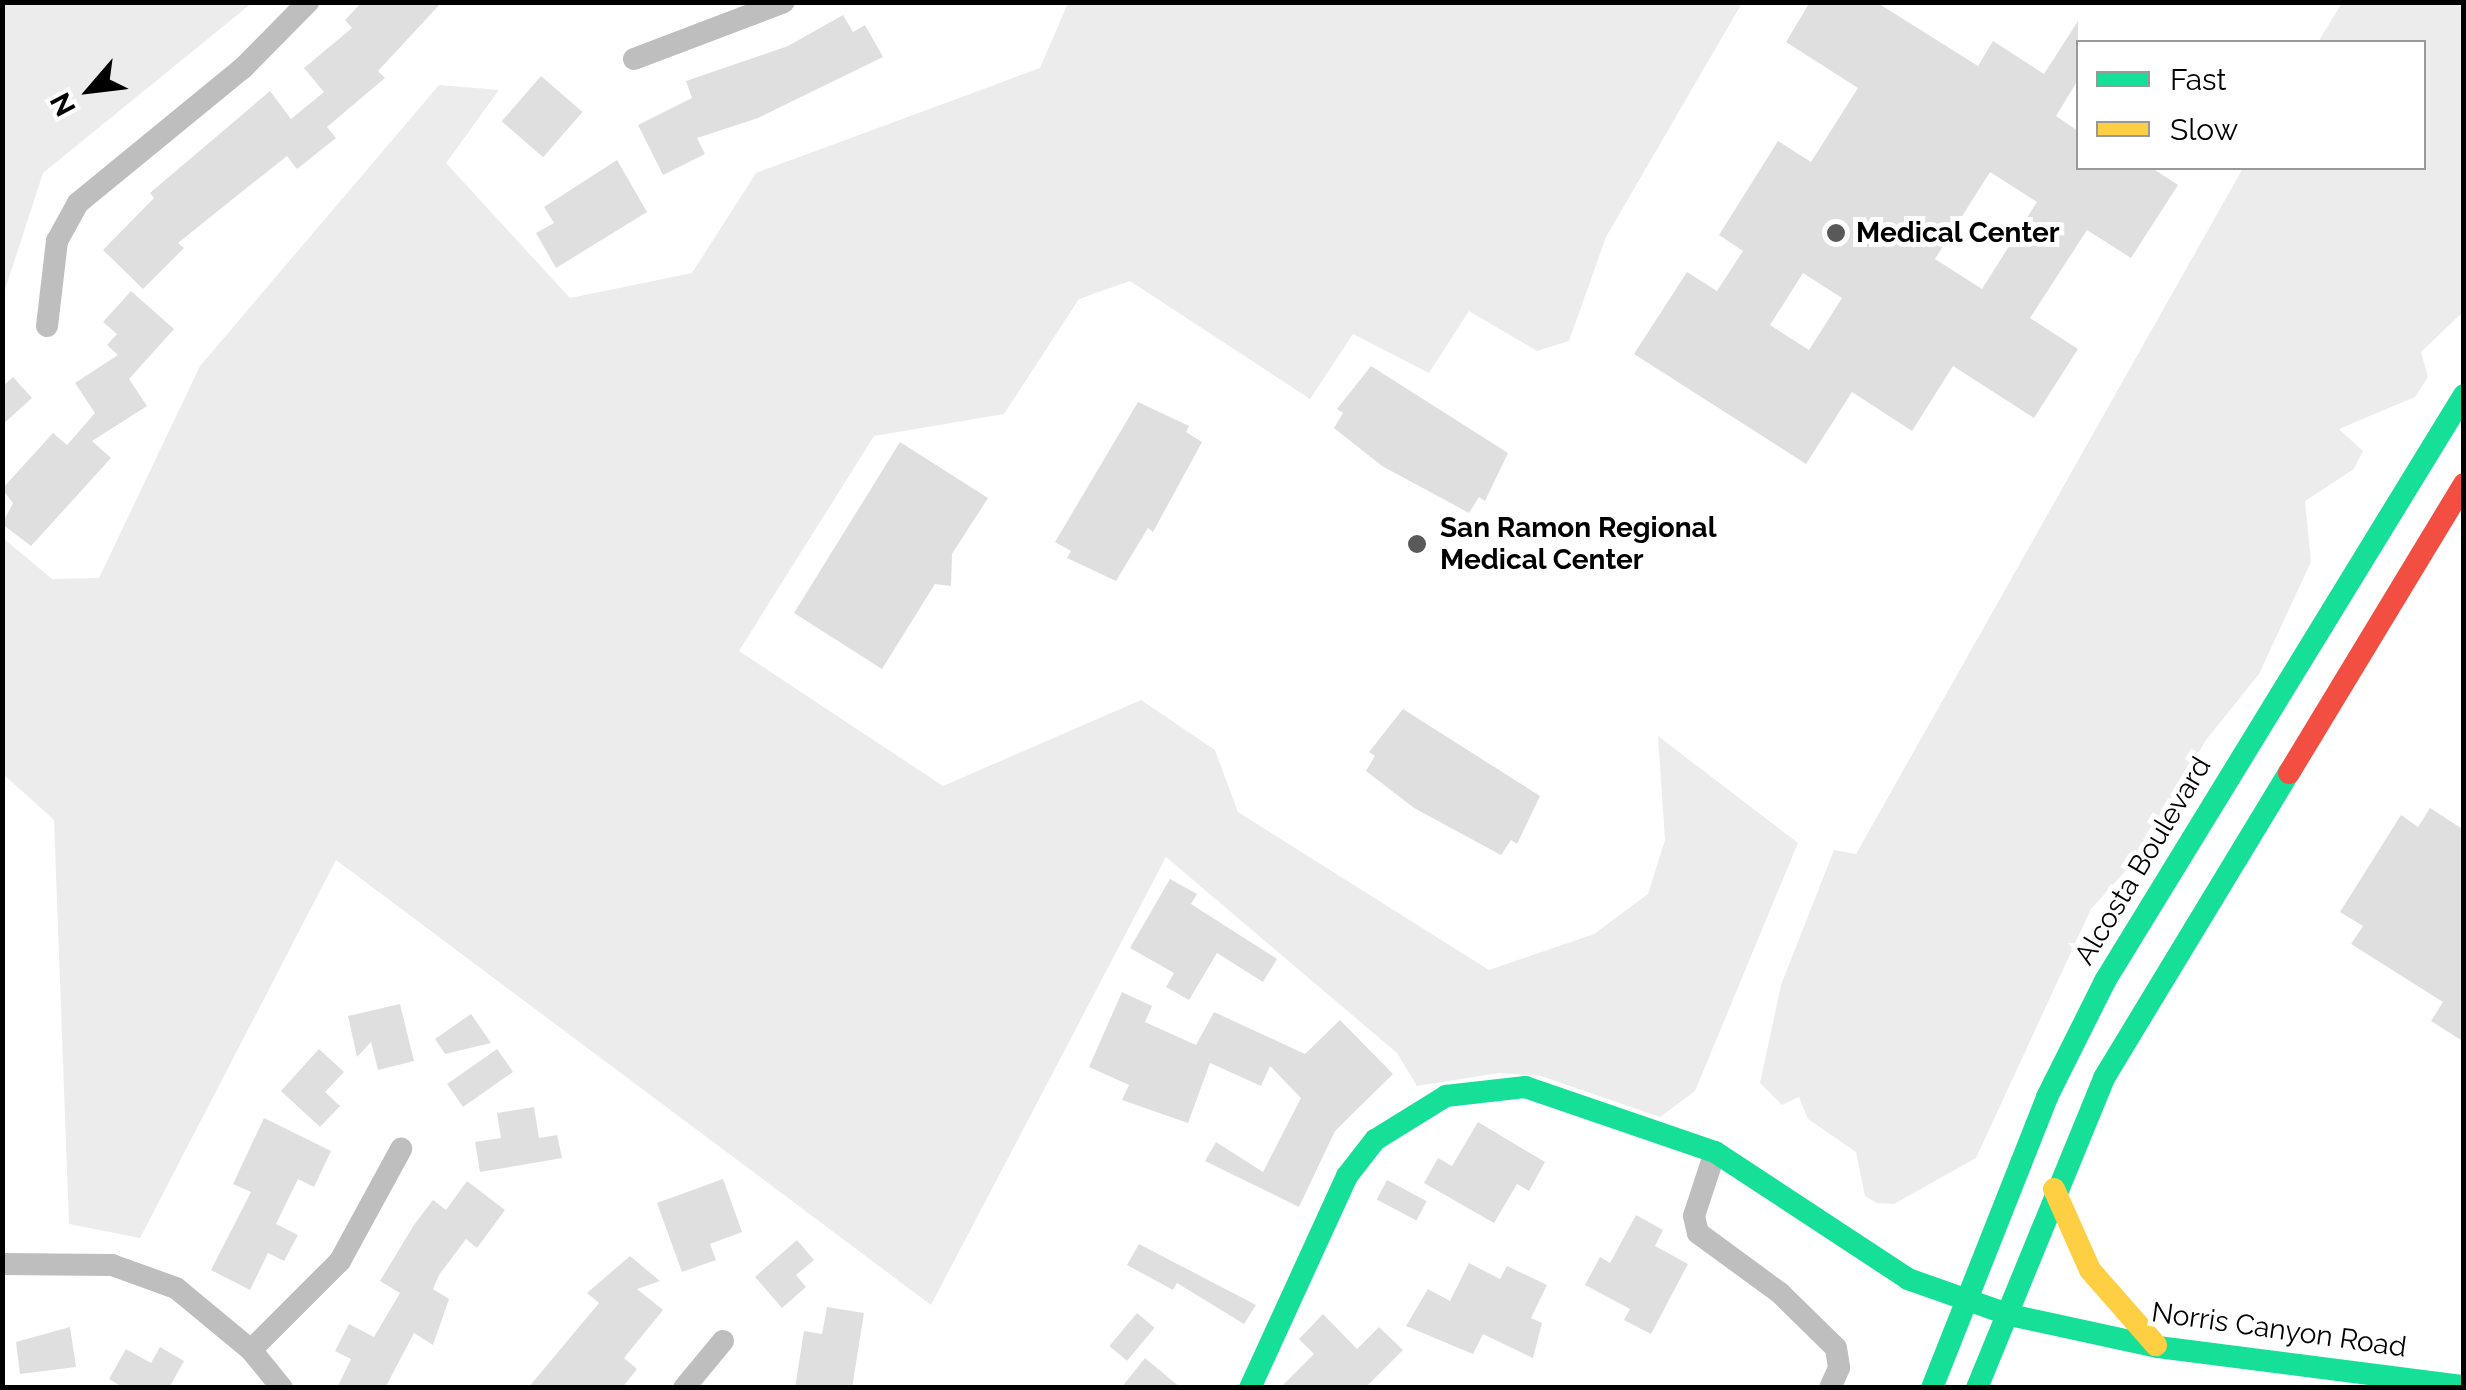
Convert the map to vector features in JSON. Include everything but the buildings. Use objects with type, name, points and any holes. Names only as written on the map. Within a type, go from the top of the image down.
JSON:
[{"type":"main road","name":"Alcosta Boulevard","points":[[1932,1388],[1971,1300],[2014,1177],[2105,981],[2464,394]]},
{"type":"main road","points":[[1977,1388],[2010,1315],[2054,1190],[2172,955],[2464,484]]},
{"type":"main road","name":"Norris Canyon Road","points":[[1250,1388],[1294,1306],[1347,1176],[1375,1140],[1446,1096],[1525,1087],[1715,1152],[1908,1279],[2010,1315],[2158,1347],[2464,1386]]},
{"type":"main road","points":[[2054,1190],[2090,1270],[2158,1347]]},
{"type":"street","points":[[47,326],[57,241],[78,203],[243,68],[308,2]]},
{"type":"street","points":[[634,59],[784,2]]},
{"type":"street","points":[[251,1350],[340,1261],[401,1149]]},
{"type":"street","points":[[1715,1152],[1694,1216],[1698,1234],[1780,1293],[1836,1348],[1840,1368],[1830,1388]]},
{"type":"street","points":[[2,1264],[112,1265],[176,1288],[251,1350],[282,1388]]},
{"type":"street","points":[[684,1388],[722,1342]]},
{"type":"shaded area","points":[[3,2],[252,3],[43,173],[3,296]]},
{"type":"shaded area","points":[[1068,3],[1742,3],[1606,237],[1569,341],[1537,351],[1469,311],[1429,373],[1353,334],[1310,399],[1130,281],[1079,299],[1004,414],[874,436],[739,651],[943,786],[1141,700],[1215,750],[1238,812],[1489,970],[1594,934],[1648,894],[1665,840],[1658,736],[1798,843],[1695,1091],[1660,1117],[1541,1076],[1499,1073],[1417,1086],[1397,1053],[1166,857],[931,1305],[336,860],[140,1238],[69,1224],[54,820],[3,774],[3,538],[52,579],[99,578],[200,366],[439,85],[499,90],[446,163],[570,298],[692,273],[756,173],[1040,68]]},
{"type":"shaded area","points":[[2342,3],[2463,3],[2463,312],[2421,352],[2428,377],[2415,397],[2339,429],[2363,451],[2354,469],[2305,501],[2311,562],[2259,674],[2206,740],[2131,865],[2091,909],[1976,1158],[1894,1204],[1877,1203],[1865,1196],[1856,1152],[1808,1119],[1799,1097],[1782,1105],[1760,1083],[1781,985],[1834,850],[1856,854],[2242,170],[2426,170],[2426,40],[2319,40]]},
{"type":"traffic: fast","points":[[1932,1388],[2047,1097],[2105,981],[2464,395]]},
{"type":"traffic: fast","points":[[1977,1388],[2104,1078],[2289,773]]},
{"type":"traffic: fast","points":[[1250,1388],[1347,1176],[1375,1140],[1446,1096],[1525,1087],[1715,1152],[1908,1279],[2010,1315],[2158,1347],[2464,1386]]},
{"type":"traffic: slow","points":[[2054,1189],[2090,1270],[2156,1345]]},
{"type":"traffic: jam","points":[[2289,773],[2464,484]]},
{"type":"place","name":"Medical Center","points":[[1836,233]]},
{"type":"place","name":"San Ramon Regional Medical Center","points":[[1417,544]]}]
